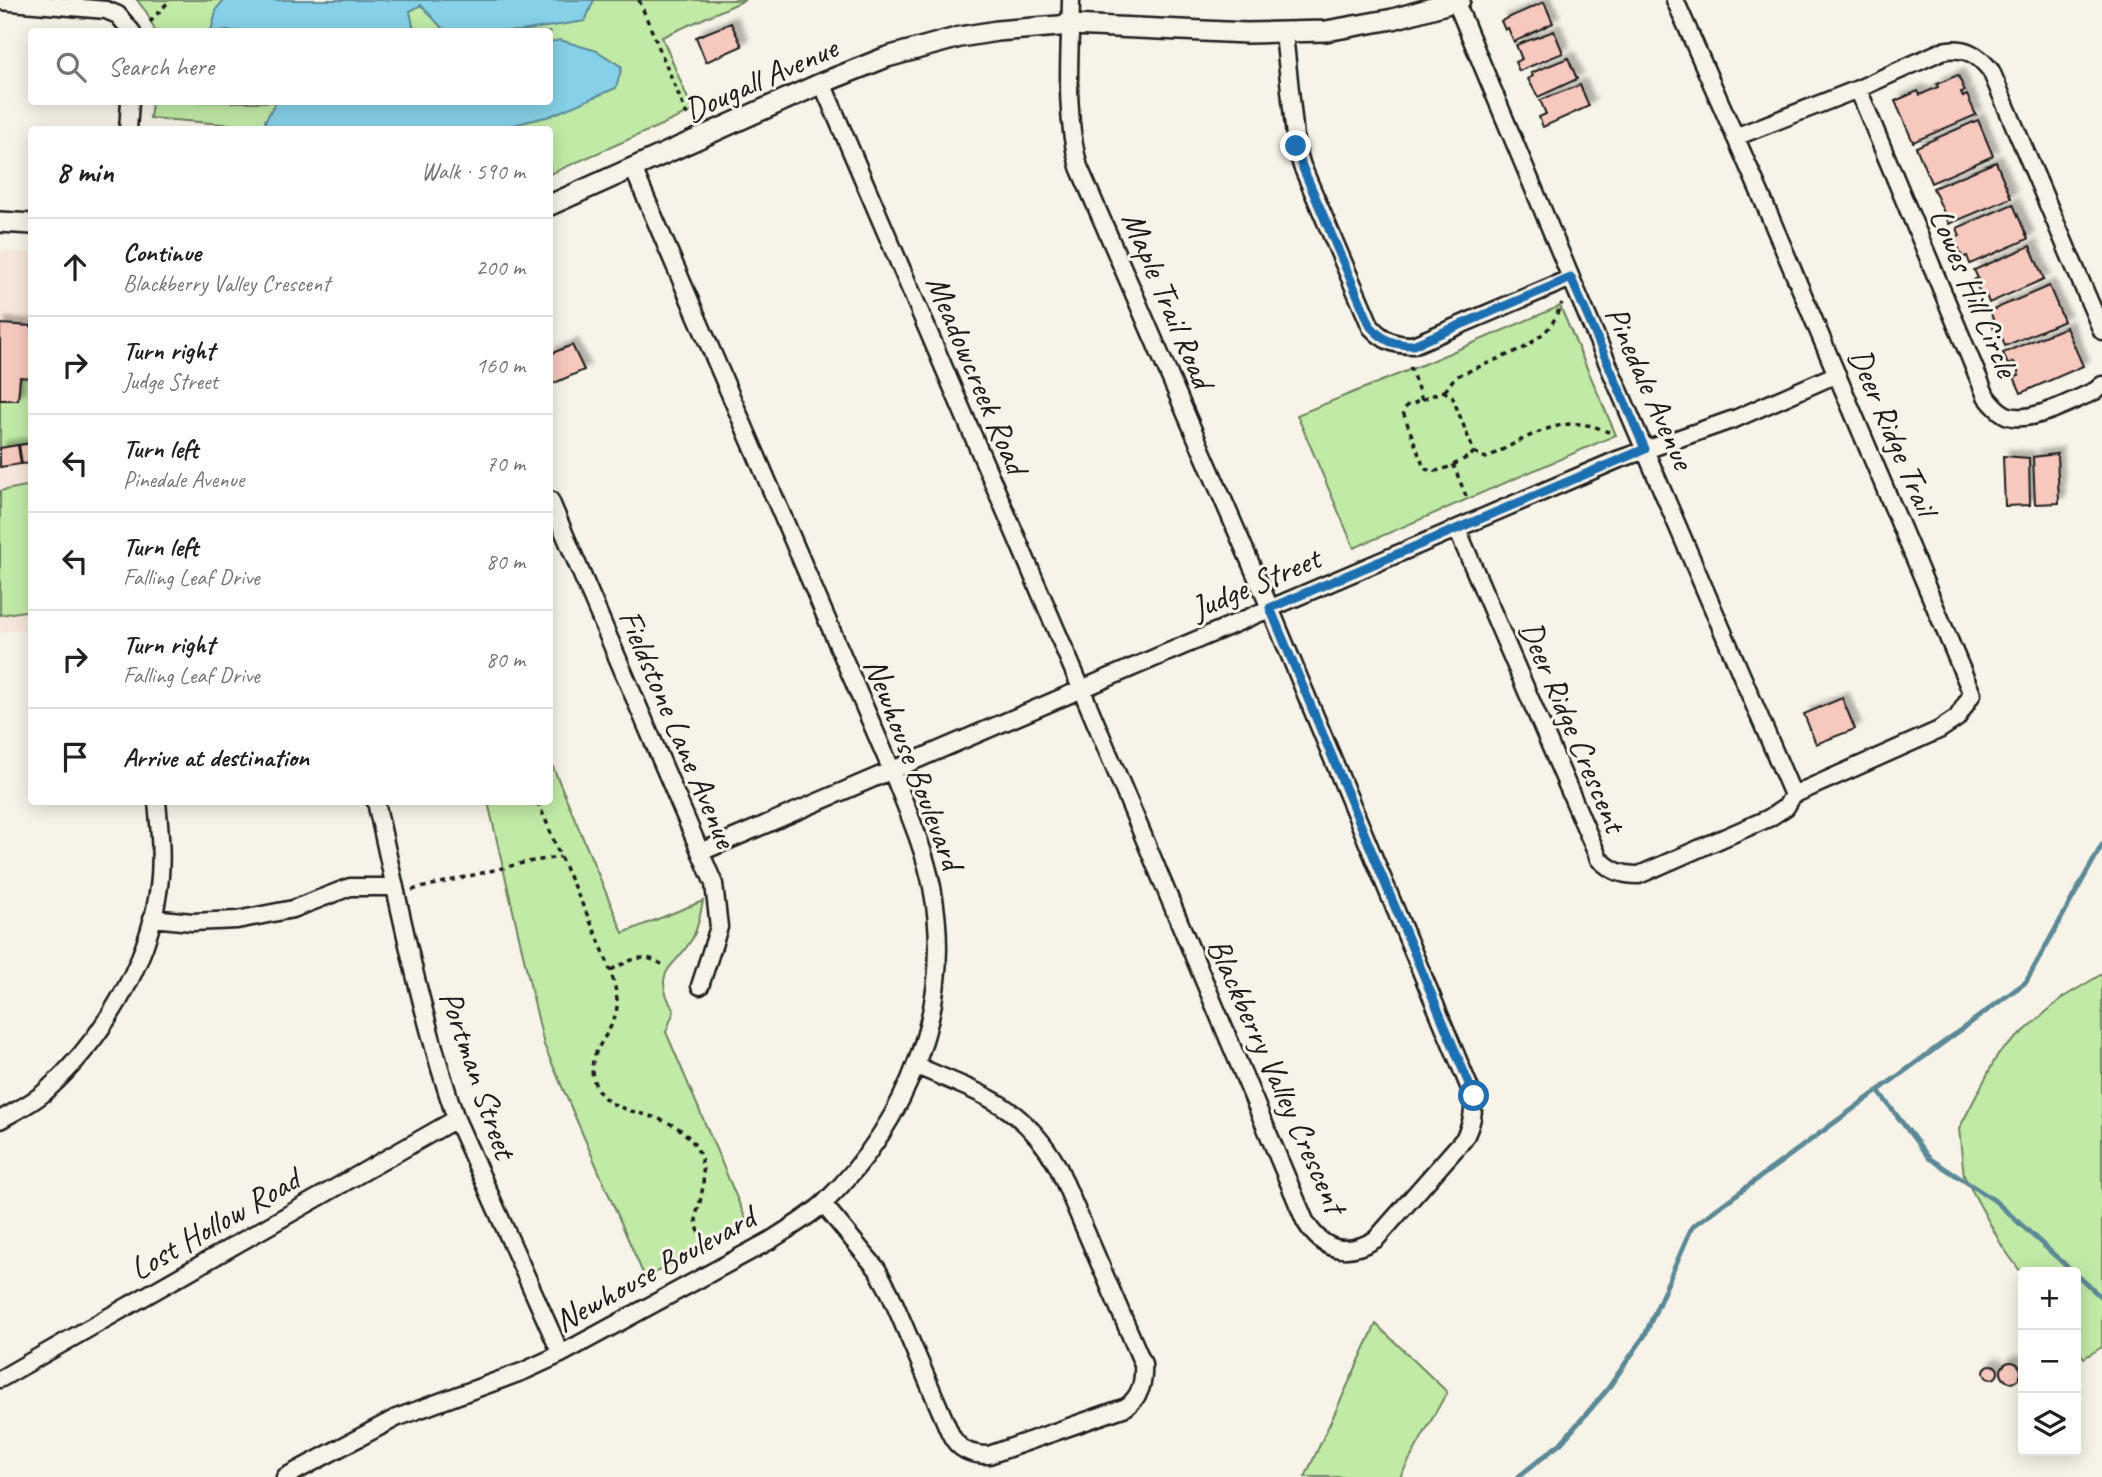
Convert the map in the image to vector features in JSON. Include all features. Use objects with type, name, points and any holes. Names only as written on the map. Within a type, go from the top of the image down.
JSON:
[{"type":"street","name":"Maple Trail Road","points":[[1071,0],[1070,118],[1072,142],[1079,167],[1270,608]]},
{"type":"street","name":"Deer Ridge Trail","points":[[1675,0],[1972,694],[1957,718],[1939,730],[1793,795]]},
{"type":"street","points":[[0,1],[106,10],[118,15],[129,28]]},
{"type":"street","name":"Dougall Avenue","points":[[553,204],[822,83],[887,57],[960,37],[997,31],[1071,26],[1284,34],[1358,26],[1458,1]]},
{"type":"street","name":"Pinedale Avenue","points":[[1458,1],[1571,278],[1793,795]]},
{"type":"street","points":[[1284,34],[1292,127],[1302,166],[1371,327],[1382,339],[1396,345],[1413,345],[1571,278]]},
{"type":"street","points":[[1735,137],[1858,89],[1942,51],[1956,48],[1972,52],[1984,61],[1991,71],[2102,331]]},
{"type":"street","name":"Meadowcreek Road","points":[[822,83],[1081,688]]},
{"type":"street","name":"Lowes Hill Circle","points":[[1858,89],[1986,397],[2006,415],[2031,417],[2095,391],[2102,384]]},
{"type":"street","points":[[128,126],[130,105]]},
{"type":"street","name":"Newhouse Boulevard","points":[[285,1477],[396,1418],[524,1371],[561,1354],[771,1240],[823,1204],[872,1149],[917,1066],[923,1047],[934,995],[938,926],[924,852],[892,771],[633,168]]},
{"type":"street","points":[[0,222],[28,225]]},
{"type":"street","name":"Judge Street","points":[[701,852],[1457,528],[1645,449],[1737,418],[1837,374]]},
{"type":"street","name":"Fieldstone Lane Avenue","points":[[553,506],[714,884],[719,927],[700,986]]},
{"type":"street","name":"Deer Ridge Crescent","points":[[1457,528],[1599,859],[1610,869],[1623,874],[1639,875],[1769,818],[1786,807],[1793,795]]},
{"type":"street","name":"Blackberry Valley Crescent","points":[[1081,688],[1305,1221],[1312,1234],[1323,1243],[1350,1250],[1364,1246],[1376,1239],[1464,1139],[1471,1126],[1474,1096],[1270,608]]},
{"type":"street","points":[[0,1120],[44,1093],[93,1040],[129,981],[144,949],[159,893],[160,834],[157,805]]},
{"type":"street","name":"Portman Street","points":[[377,805],[425,1018],[456,1119],[561,1354]]},
{"type":"street","points":[[152,918],[192,922],[237,920],[293,909],[350,887],[396,890]]},
{"type":"street","points":[[823,1204],[877,1269],[890,1293],[950,1433],[963,1450],[975,1455],[989,1455],[1126,1406],[1136,1399],[1144,1379],[1143,1364],[1058,1167],[1046,1146],[1022,1119],[1004,1106],[917,1066]]},
{"type":"street","name":"Lost Hollow Road","points":[[0,1379],[456,1119]]},
{"type":"path","points":[[150,22],[170,0]]},
{"type":"path","points":[[639,0],[687,115]]},
{"type":"path","points":[[1474,452],[1471,456],[1435,472],[1424,468],[1403,412],[1407,406],[1445,391],[1455,377],[1524,348],[1551,326],[1562,303]]},
{"type":"path","points":[[1409,367],[1422,400]]},
{"type":"path","points":[[1445,391],[1452,396],[1474,452],[1486,458],[1545,431],[1571,424],[1587,425],[1609,432]]},
{"type":"path","points":[[1453,464],[1468,501]]},
{"type":"path","points":[[539,805],[611,970],[617,1005],[612,1022],[593,1057],[592,1066],[598,1091],[611,1104],[667,1121],[694,1144],[704,1168],[705,1181],[696,1217],[706,1248]]},
{"type":"path","points":[[396,890],[560,857]]},
{"type":"path","points":[[611,970],[635,958],[653,958],[666,967]]},
{"type":"shaded area","points":[[0,251],[28,253],[28,628],[0,632]]},
{"type":"green space","points":[[137,0],[745,0],[662,37],[693,111],[553,173],[553,126],[235,126],[150,118],[152,105],[553,105],[553,28],[154,28]]},
{"type":"green space","points":[[1560,306],[1616,435],[1354,548],[1297,415]]},
{"type":"green space","points":[[20,377],[28,378],[28,443],[0,448],[0,400],[18,400]]},
{"type":"green space","points":[[28,486],[28,610],[0,615],[0,491]]},
{"type":"green space","points":[[553,767],[623,933],[703,901],[694,934],[664,978],[667,997],[674,1011],[666,1032],[748,1224],[645,1278],[544,1045],[489,805],[553,805]]},
{"type":"green space","points":[[2102,974],[2102,1347],[2084,1358],[2081,1354],[2081,1267],[2018,1268],[2002,1246],[1964,1176],[1959,1129],[1998,1054],[2062,998]]},
{"type":"green space","points":[[1376,1324],[1447,1392],[1400,1477],[1305,1477]]},
{"type":"water","points":[[224,0],[594,0],[585,21],[540,28],[442,28],[421,5],[410,11],[415,28],[212,28],[217,8]]},
{"type":"water","points":[[560,40],[597,51],[622,67],[616,88],[550,116],[509,126],[266,126],[265,121],[274,105],[553,105],[553,41]]},
{"type":"building","points":[[1544,2],[1553,23],[1514,42],[1508,28],[1505,30],[1501,21]]},
{"type":"building","points":[[731,23],[742,46],[706,62],[696,37]]},
{"type":"building","points":[[1554,31],[1563,53],[1519,71],[1515,62],[1522,59],[1516,45]]},
{"type":"building","points":[[1568,58],[1577,79],[1538,97],[1528,79],[1533,76],[1531,73]]},
{"type":"building","points":[[1958,75],[1965,91],[1961,92],[1963,97],[1967,95],[1976,115],[1913,142],[1895,101],[1918,91],[1920,95]]},
{"type":"building","points":[[1580,85],[1589,106],[1543,127],[1539,117],[1546,114],[1540,100]]},
{"type":"building","points":[[1978,120],[1993,156],[1931,183],[1916,147]]},
{"type":"building","points":[[1996,162],[2011,198],[1949,224],[1933,188]]},
{"type":"building","points":[[2013,204],[2028,239],[1970,264],[1967,256],[1963,258],[1954,238],[1960,236],[1957,228]]},
{"type":"building","points":[[2030,246],[2044,279],[1989,303],[1986,295],[1982,297],[1974,280],[1978,278],[1974,270]]},
{"type":"building","points":[[2049,286],[2064,321],[2005,346],[2002,337],[1998,339],[1990,320],[1993,319],[1990,311]]},
{"type":"building","points":[[0,324],[28,326],[28,378],[20,377],[18,400],[0,400]]},
{"type":"building","points":[[2066,327],[2083,366],[2021,393],[2014,377],[2019,376],[2017,367],[2014,362],[2008,365],[2003,353]]},
{"type":"building","points":[[572,345],[584,370],[553,384],[553,353]]},
{"type":"building","points":[[28,444],[28,463],[22,464],[19,445]]},
{"type":"building","points":[[18,445],[21,464],[0,467],[0,448]]},
{"type":"building","points":[[2057,454],[2059,503],[2035,504],[2033,457]]},
{"type":"building","points":[[2003,456],[2029,458],[2030,505],[2005,506]]},
{"type":"building","points":[[1842,698],[1855,729],[1816,744],[1804,714]]},
{"type":"building","points":[[2007,1363],[2018,1365],[2018,1379],[2007,1381],[2002,1376],[2002,1368]]},
{"type":"building","points":[[1991,1365],[1996,1367],[1996,1377],[1991,1379],[1986,1377],[1984,1372],[1986,1367]]},
{"type":"waterway","points":[[1518,1477],[1561,1443],[1607,1390],[1645,1335],[1692,1227],[2026,982],[2102,845]]},
{"type":"waterway","points":[[1879,1092],[1929,1158],[1994,1200],[2068,1267]]},
{"type":"waterway","points":[[2081,1279],[2102,1298]]},
{"type":"route","points":[[1296,146],[1302,166],[1371,327],[1382,339],[1396,345],[1413,345],[1571,278],[1645,449],[1270,608],[1474,1096]]}]
